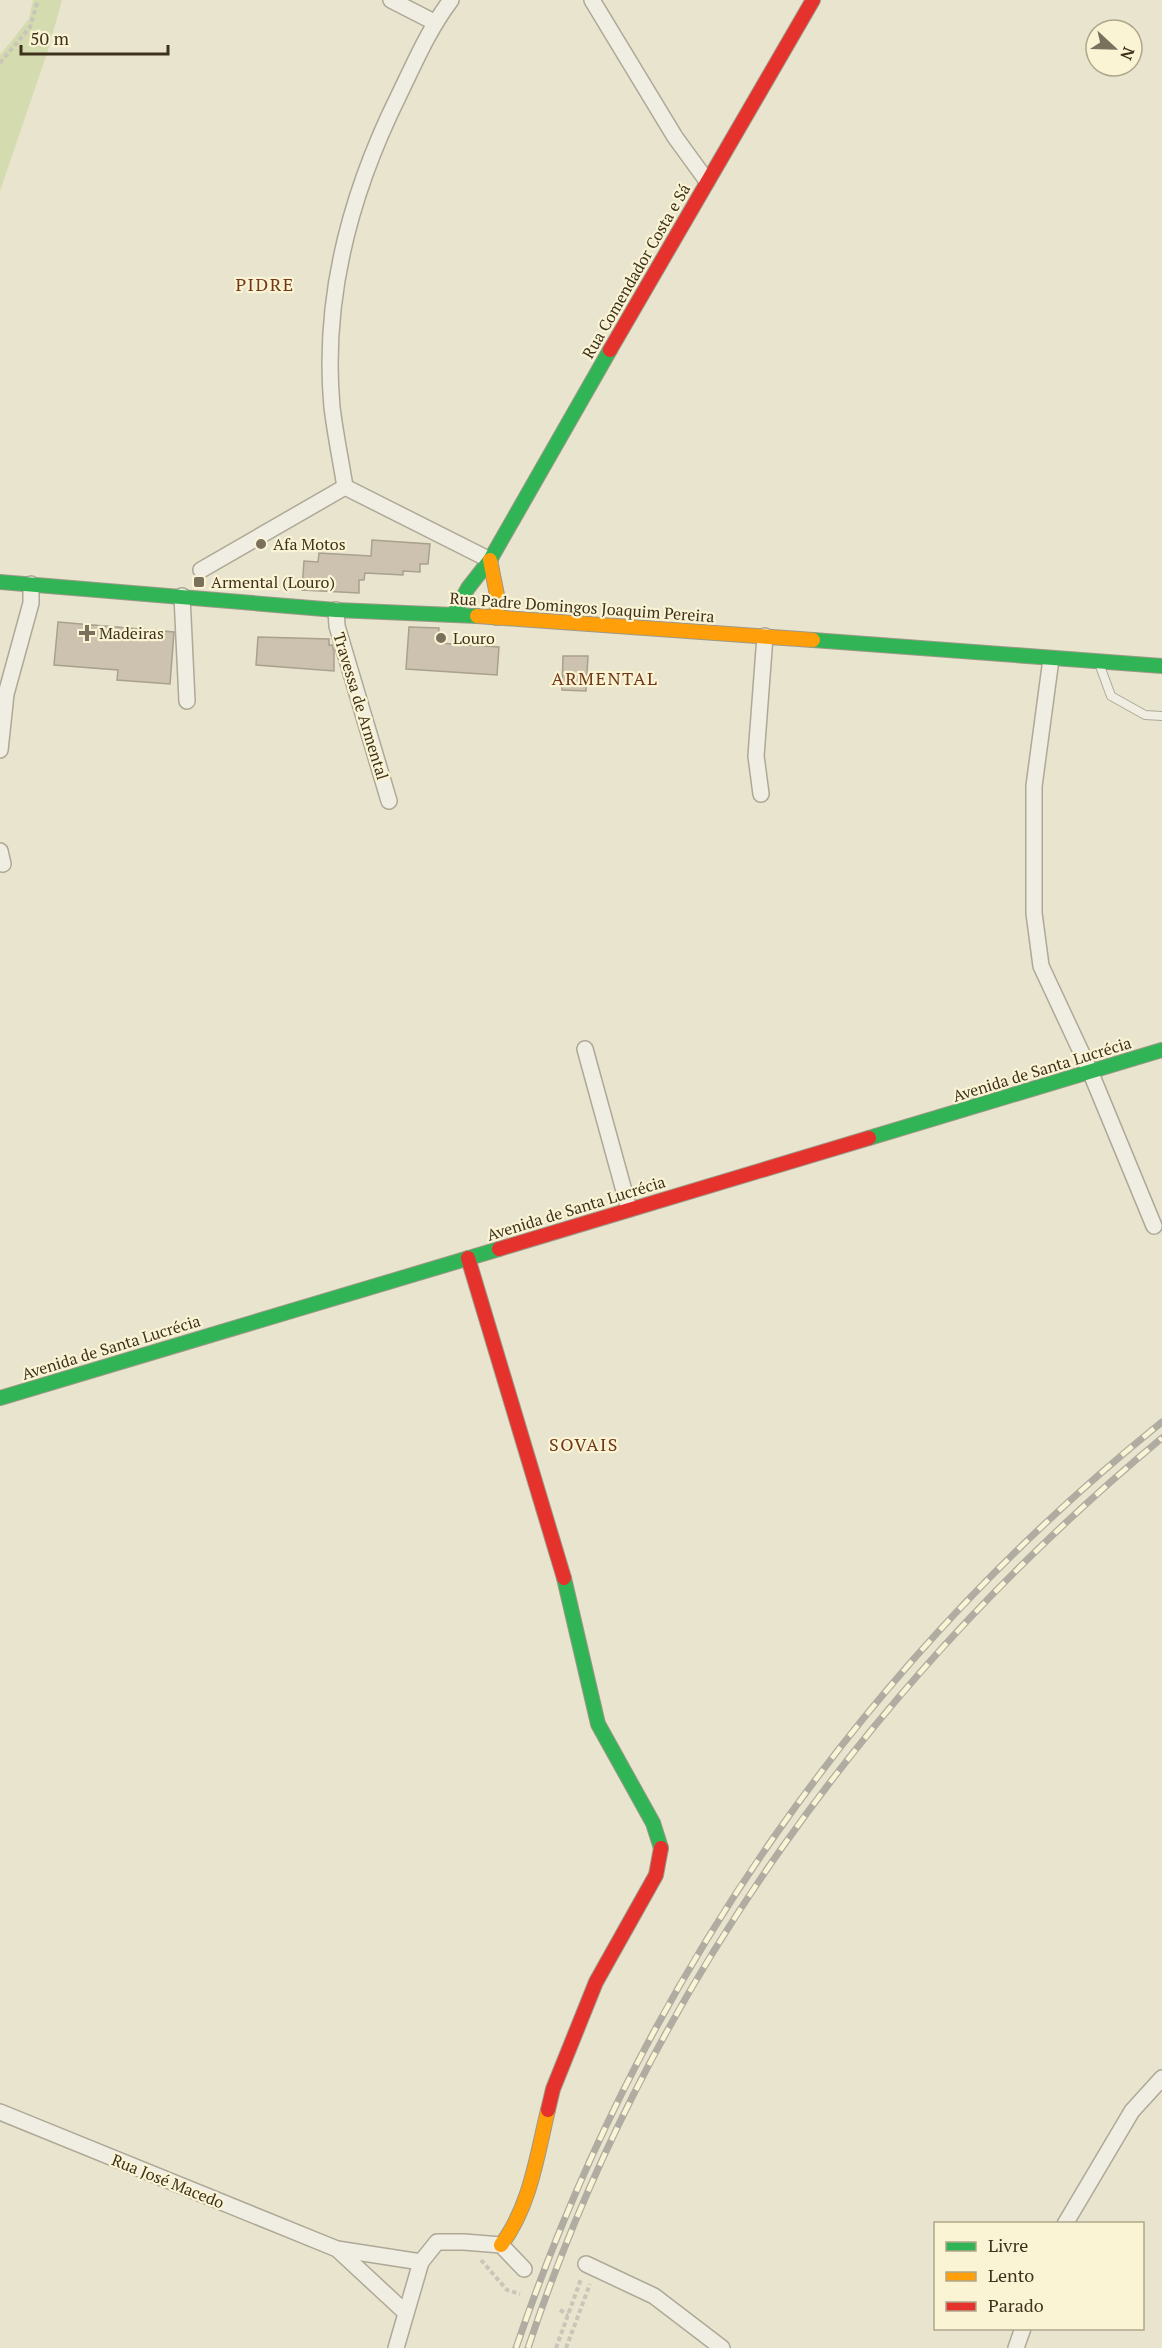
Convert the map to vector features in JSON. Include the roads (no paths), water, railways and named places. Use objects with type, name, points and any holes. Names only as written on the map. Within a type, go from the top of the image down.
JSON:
[{"type":"street","points":[[391,0],[434,22]]},
{"type":"street","points":[[345,487],[332,407],[330,356],[334,297],[352,208],[378,138],[434,22],[452,0]]},
{"type":"street","points":[[592,0],[675,137],[707,181]]},
{"type":"street","name":"Rua Comendador Costa e Sá","points":[[454,614],[468,588],[490,561],[813,0]]},
{"type":"street","points":[[345,487],[490,561],[497,595],[497,618]]},
{"type":"street","points":[[201,570],[345,487]]},
{"type":"street","name":"Rua Padre Domingos Joaquim Pereira","points":[[0,582],[336,610],[454,614],[1162,666]]},
{"type":"street","points":[[0,750],[6,694],[31,603],[32,584]]},
{"type":"street","points":[[182,596],[187,701]]},
{"type":"street","name":"Travessa de Armental","points":[[336,610],[337,626],[389,801]]},
{"type":"street","points":[[761,794],[756,756],[765,636]]},
{"type":"street","points":[[1051,659],[1034,786],[1034,913],[1041,966],[1090,1071],[1154,1226]]},
{"type":"street","points":[[585,1049],[629,1209]]},
{"type":"street","name":"Avenida de Santa Lucrécia","points":[[0,1398],[1162,1050]]},
{"type":"street","points":[[468,1258],[568,1590],[598,1724],[653,1823],[662,1847],[656,1875],[596,1982],[553,2090],[533,2175],[513,2229],[501,2245]]},
{"type":"street","points":[[1066,2222],[1132,2110],[1162,2078]]},
{"type":"street","name":"Rua José Macedo","points":[[0,2112],[337,2249],[421,2262]]},
{"type":"street","points":[[396,2348],[421,2262],[437,2242],[464,2241],[501,2245],[524,2269]]},
{"type":"street","name":"Rua José Macedo","points":[[337,2249],[406,2313]]},
{"type":"street","points":[[591,2266],[654,2296],[722,2348]]},
{"type":"street","points":[[1016,2348],[1022,2330]]},
{"type":"lane","points":[[1099,662],[1112,696],[1146,715],[1162,716]]},
{"type":"railway","points":[[516,2348],[567,2213],[627,2083],[696,1958],[773,1839],[858,1725],[952,1617],[1053,1516],[1162,1422]]},
{"type":"railway","points":[[528,2348],[578,2216],[637,2089],[705,1966],[781,1849],[866,1737],[958,1631],[1057,1531],[1162,1438]]},
{"type":"place","name":"Afa Motos","points":[[261,544]]},
{"type":"place","name":"Armental (Louro)","points":[[199,582]]},
{"type":"place","name":"Madeiras","points":[[87,633]]},
{"type":"place","name":"Louro","points":[[441,638]]},
{"type":"district","name":"PIDRE","points":[[265,284]]},
{"type":"district","name":"ARMENTAL","points":[[605,678]]},
{"type":"district","name":"SOVAIS","points":[[584,1444]]}]
